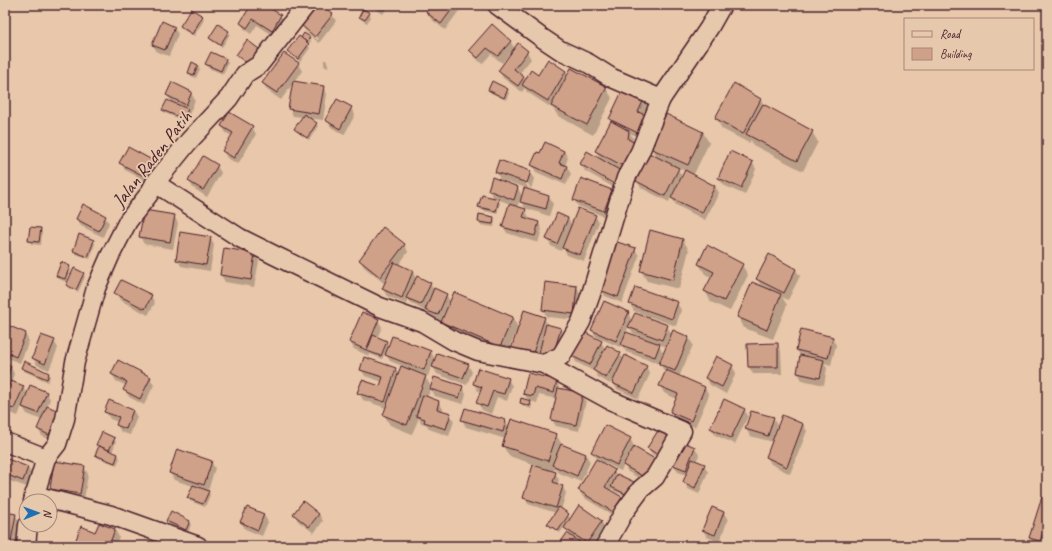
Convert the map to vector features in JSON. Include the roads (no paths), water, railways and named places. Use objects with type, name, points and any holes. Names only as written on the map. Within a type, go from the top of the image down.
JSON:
[{"type":"street","name":"Jalan Raden Patih","points":[[35,493],[46,458],[56,444],[65,419],[76,362],[96,288],[128,221],[149,194],[155,183],[189,141],[229,98],[245,74],[259,65],[306,5]]},
{"type":"street","points":[[497,5],[560,50],[588,63],[612,78],[661,98]]},
{"type":"street","points":[[544,364],[561,356],[581,322],[626,178],[640,152],[661,98],[709,28],[722,5]]},
{"type":"street","points":[[155,183],[240,238],[380,307],[422,322],[454,341],[478,351],[544,364],[610,400],[682,431],[655,477],[641,489],[624,512],[605,546]]},
{"type":"street","points":[[5,442],[46,458]]},
{"type":"street","points":[[58,503],[111,515],[198,546]]},
{"type":"street","points":[[26,546],[27,533]]}]
